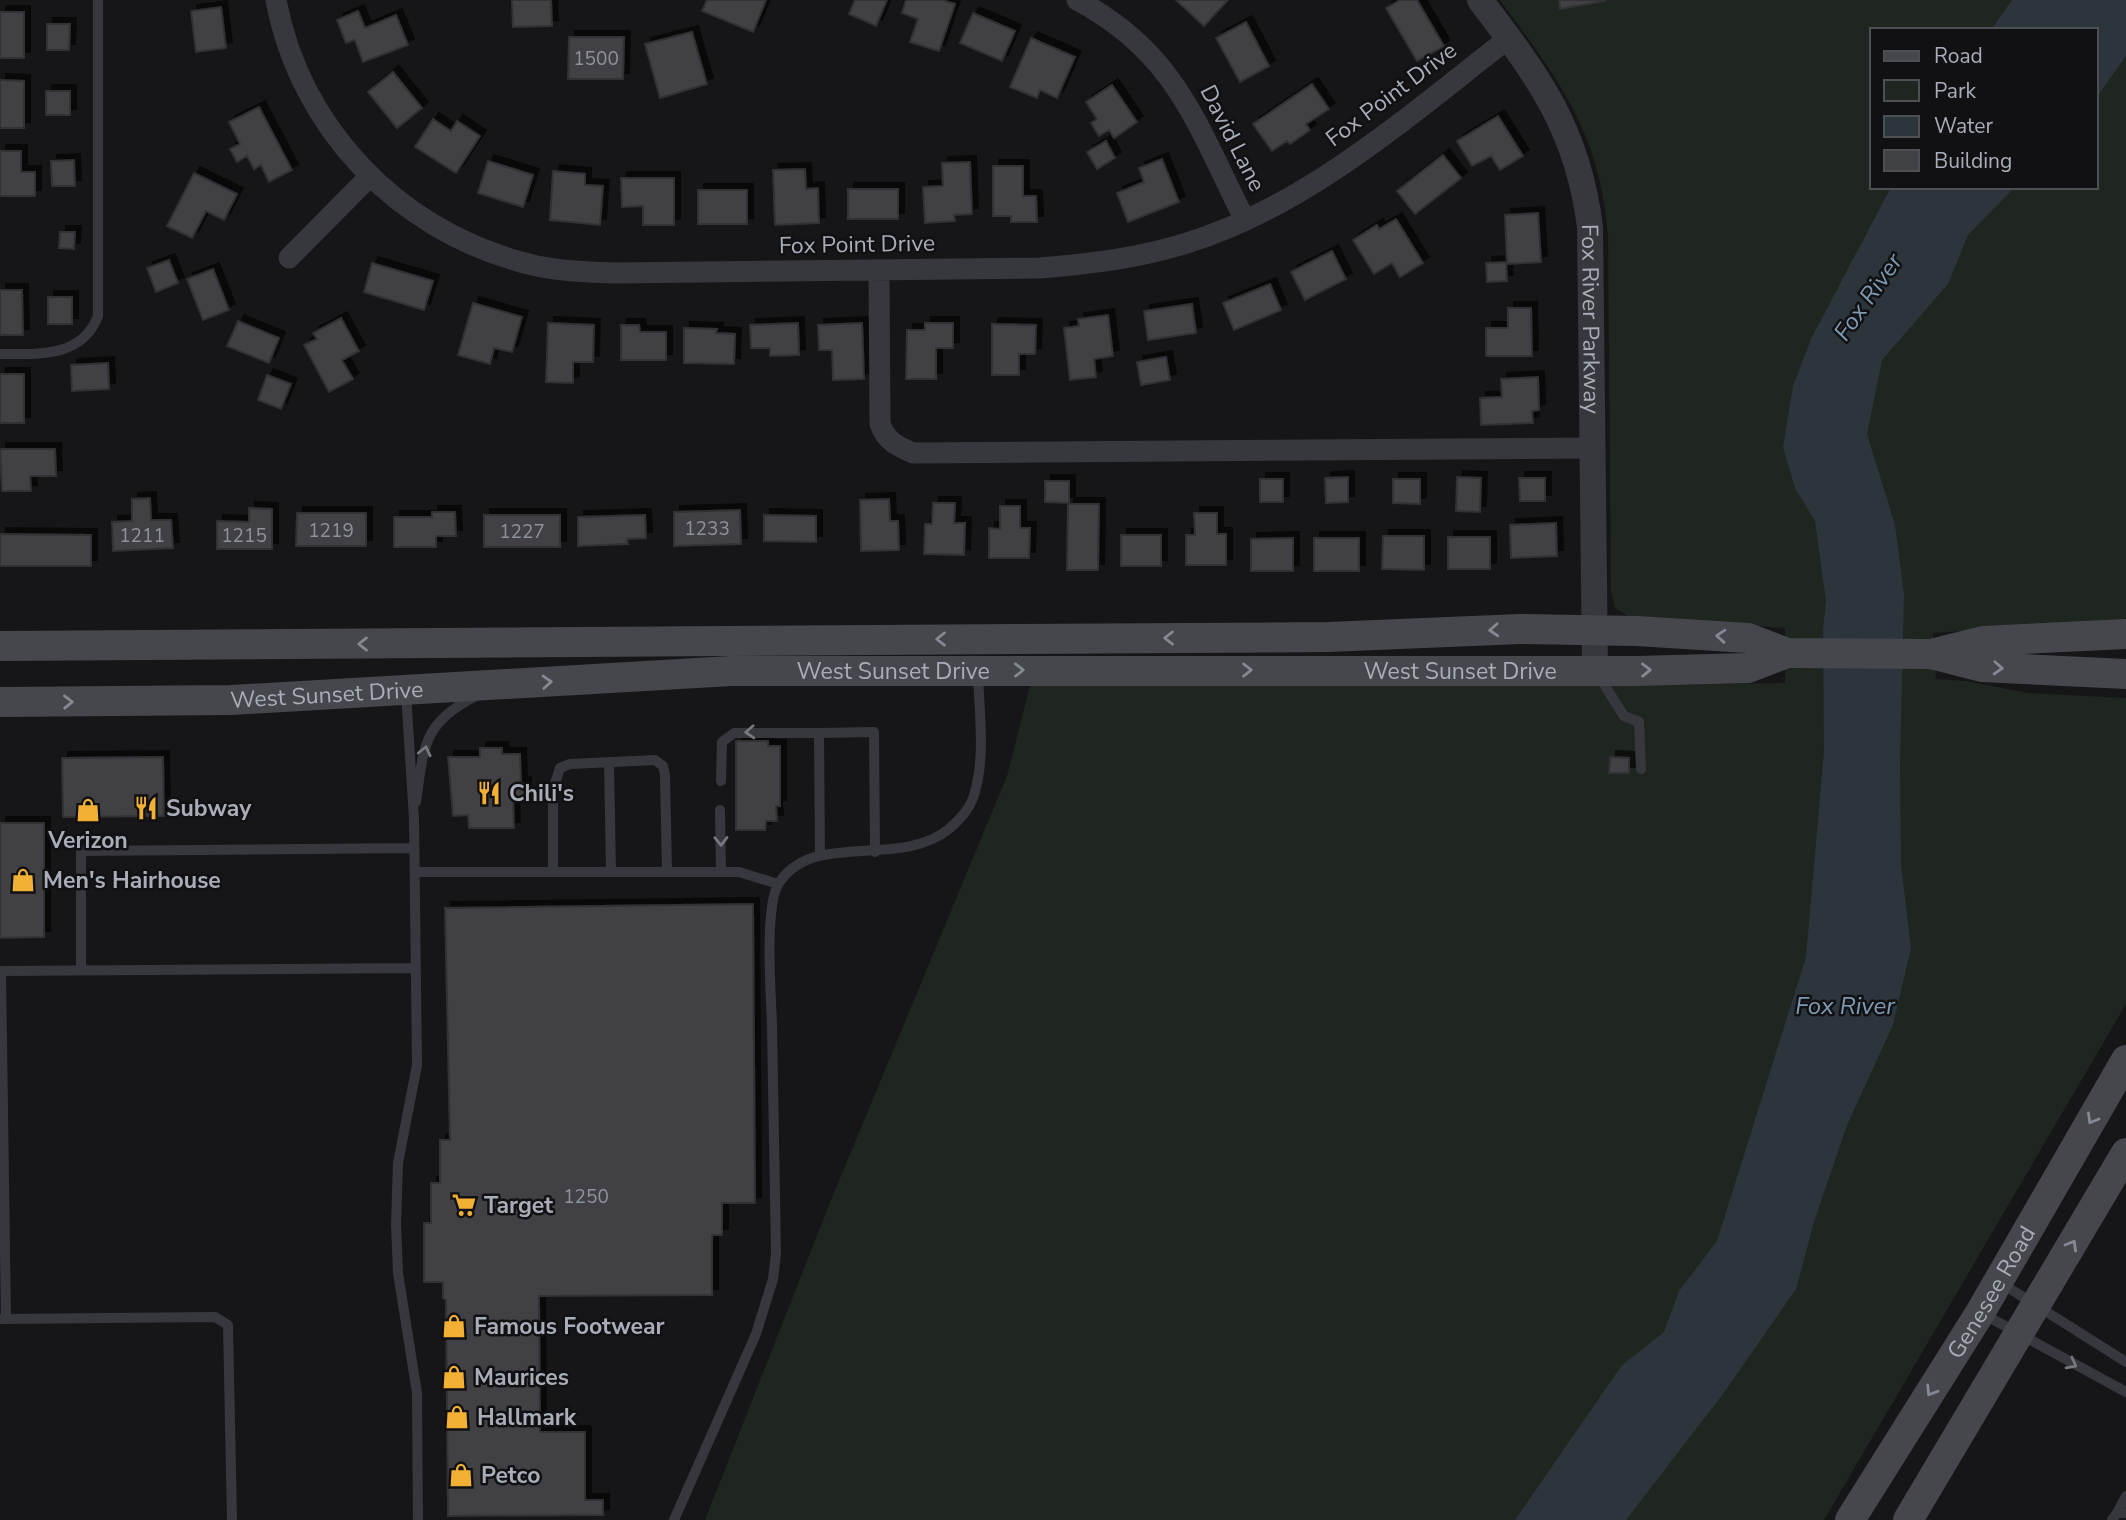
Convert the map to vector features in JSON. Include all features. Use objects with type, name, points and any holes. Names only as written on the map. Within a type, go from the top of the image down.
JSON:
[{"type":"main road","name":"West Sunset Drive","points":[[0,702],[231,700],[977,655],[1520,629],[1594,629],[1748,638],[1787,653],[1931,654],[1982,667],[2126,674]]},
{"type":"main road","name":"West Sunset Drive","points":[[1931,654],[1983,641],[2126,634]]},
{"type":"main road","name":"West Sunset Drive","points":[[0,646],[578,643],[1595,670],[1748,668],[1787,653]]},
{"type":"main road","points":[[405,690],[465,661],[528,657],[578,643]]},
{"type":"main road","points":[[337,694],[372,677],[413,674],[428,666],[431,644]]},
{"type":"main road","name":"Genesee Road","points":[[1850,1520],[1980,1313],[2126,1060]]},
{"type":"main road","name":"Genesee Road","points":[[1908,1520],[2126,1153]]},
{"type":"street","name":"Fox Point Drive","points":[[276,0],[289,49],[314,102],[337,138],[369,177],[418,216],[481,250],[522,263],[564,271],[616,274],[1040,268],[1095,263],[1187,243],[1281,203],[1325,177],[1509,38]]},
{"type":"street","name":"David Lane","points":[[1077,0],[1123,28],[1155,58],[1183,95],[1199,123],[1245,219]]},
{"type":"street","name":"Fox River Parkway","points":[[1480,0],[1543,85],[1568,134],[1586,195],[1590,227],[1595,670]]},
{"type":"street","points":[[289,258],[369,177]]},
{"type":"street","points":[[879,270],[880,424],[884,435],[896,445],[913,453],[1592,448]]},
{"type":"lane","points":[[0,354],[55,352],[72,348],[94,327],[98,316],[98,0]]},
{"type":"lane","points":[[674,1520],[756,1334],[773,1279],[776,1254],[771,911],[778,884],[793,868],[820,856],[916,846],[938,838],[962,818],[974,797],[980,759],[977,655]]},
{"type":"lane","points":[[1595,670],[1625,716],[1639,722],[1641,769]]},
{"type":"lane","points":[[414,819],[421,769],[431,730],[460,704],[507,684]]},
{"type":"lane","points":[[405,690],[414,819],[417,1065],[398,1163],[396,1224],[398,1272],[417,1392],[418,1520]]},
{"type":"lane","points":[[721,781],[722,743],[734,733],[874,732],[875,852]]},
{"type":"lane","points":[[818,733],[820,856]]},
{"type":"lane","points":[[553,872],[555,778],[560,768],[570,764],[655,760],[663,766],[667,872]]},
{"type":"lane","points":[[609,762],[611,872]]},
{"type":"lane","points":[[720,810],[721,872]]},
{"type":"lane","points":[[81,970],[81,851],[414,848]]},
{"type":"lane","points":[[415,872],[739,872],[778,884]]},
{"type":"lane","points":[[232,1520],[228,1325],[215,1317],[3,1319],[1,971],[416,968]]},
{"type":"lane","points":[[1998,1282],[2038,1304],[2126,1362]]},
{"type":"lane","points":[[1980,1313],[2126,1392]]},
{"type":"lane","points":[[2118,1515],[2126,1496]]},
{"type":"green space","points":[[1500,0],[2126,0],[2126,617],[2124,620],[1933,633],[1936,679],[1966,681],[2028,693],[2126,698],[2126,1004],[1824,1520],[705,1520],[831,1200],[1007,776],[1031,682],[1595,686],[1785,683],[1785,628],[1629,617],[1615,608],[1611,591],[1608,237],[1604,201],[1596,168],[1574,110],[1541,56]]},
{"type":"water","points":[[2012,0],[2126,0],[2126,56],[2098,95],[2098,28],[1992,28]]},
{"type":"water","name":"Fox River","points":[[1890,189],[2013,189],[1968,235],[1948,284],[1882,360],[1867,434],[1895,525],[1904,594],[1900,763],[1901,865],[1911,948],[1893,1025],[1847,1125],[1814,1222],[1796,1289],[1723,1394],[1626,1520],[1515,1520],[1622,1365],[1664,1332],[1679,1291],[1717,1241],[1806,957],[1824,751],[1823,629],[1826,601],[1815,521],[1795,488],[1783,447],[1793,386],[1811,339]]},
{"type":"building","points":[[512,0],[551,0],[552,26],[513,27]]},
{"type":"building","points":[[707,0],[766,0],[753,32],[702,11]]},
{"type":"building","points":[[855,0],[887,0],[876,26],[849,14]]},
{"type":"building","points":[[906,0],[942,0],[955,4],[939,51],[910,42],[918,19],[902,13]]},
{"type":"building","points":[[1176,0],[1228,0],[1204,26]]},
{"type":"building","points":[[1400,0],[1417,0],[1444,46],[1417,61],[1386,8]]},
{"type":"building","points":[[1559,0],[1605,0],[1605,1],[1560,9]]},
{"type":"building","points":[[221,7],[226,48],[196,52],[191,11]]},
{"type":"building","points":[[358,11],[365,28],[396,15],[408,45],[363,62],[355,40],[346,43],[337,20]]},
{"type":"building","points":[[0,12],[24,12],[24,58],[0,58]]},
{"type":"building","points":[[973,13],[1015,31],[1002,61],[960,43]]},
{"type":"building","points":[[1246,22],[1269,66],[1240,82],[1216,38]]},
{"type":"building","points":[[47,24],[70,24],[69,50],[47,50]]},
{"type":"building","points":[[692,32],[707,84],[660,98],[645,44]]},
{"type":"building","points":[[569,37],[624,37],[623,79],[568,79]]},
{"type":"building","points":[[1031,38],[1075,57],[1057,98],[1040,90],[1037,98],[1010,87]]},
{"type":"building","points":[[393,72],[422,108],[397,128],[368,92]]},
{"type":"building","points":[[0,80],[24,81],[24,128],[0,128]]},
{"type":"building","points":[[1312,84],[1329,109],[1306,124],[1310,130],[1290,144],[1287,141],[1272,151],[1253,124]]},
{"type":"building","points":[[1112,85],[1137,122],[1114,138],[1109,130],[1099,136],[1091,123],[1097,119],[1086,102]]},
{"type":"building","points":[[46,91],[70,91],[70,115],[46,115]]},
{"type":"building","points":[[259,107],[292,170],[269,182],[261,165],[254,169],[247,156],[237,162],[230,149],[240,144],[229,122]]},
{"type":"building","points":[[1498,116],[1523,156],[1500,170],[1491,156],[1472,166],[1457,141]]},
{"type":"building","points":[[433,119],[451,131],[457,121],[480,136],[456,173],[415,147]]},
{"type":"building","points":[[1106,141],[1115,158],[1097,169],[1087,152]]},
{"type":"building","points":[[0,151],[21,151],[21,172],[35,172],[35,196],[0,196]]},
{"type":"building","points":[[1443,155],[1461,178],[1415,214],[1397,191]]},
{"type":"building","points":[[1162,159],[1179,202],[1128,222],[1117,193],[1144,182],[1139,168]]},
{"type":"building","points":[[74,160],[75,186],[52,186],[51,161]]},
{"type":"building","points":[[488,161],[533,175],[523,207],[478,193]]},
{"type":"building","points":[[970,162],[972,214],[954,215],[955,221],[925,223],[923,187],[943,186],[942,163]]},
{"type":"building","points":[[993,166],[1023,166],[1023,196],[1036,196],[1037,222],[1011,222],[1011,216],[993,216]]},
{"type":"building","points":[[805,169],[806,189],[818,188],[819,223],[775,225],[773,170]]},
{"type":"building","points":[[553,171],[585,174],[585,185],[603,186],[600,225],[550,220]]},
{"type":"building","points":[[194,173],[237,194],[224,220],[206,211],[192,238],[167,226]]},
{"type":"building","points":[[621,178],[674,178],[674,225],[643,225],[643,206],[622,207]]},
{"type":"building","points":[[848,189],[898,189],[898,219],[848,219]]},
{"type":"building","points":[[698,190],[747,190],[747,224],[698,224]]},
{"type":"building","points":[[1538,213],[1541,262],[1507,264],[1505,215]]},
{"type":"building","points":[[1396,219],[1423,263],[1400,277],[1392,263],[1374,274],[1353,240],[1377,225],[1379,229]]},
{"type":"building","points":[[60,232],[75,232],[74,249],[59,248]]},
{"type":"building","points":[[1332,251],[1346,279],[1305,300],[1291,272]]},
{"type":"building","points":[[169,260],[178,283],[156,292],[147,268]]},
{"type":"building","points":[[1506,262],[1507,281],[1487,282],[1486,263]]},
{"type":"building","points":[[372,263],[433,281],[424,310],[364,292]]},
{"type":"building","points":[[213,269],[229,310],[203,320],[187,279]]},
{"type":"building","points":[[1270,284],[1281,310],[1234,330],[1223,303]]},
{"type":"building","points":[[0,290],[22,290],[23,335],[0,335]]},
{"type":"building","points":[[48,297],[72,297],[72,324],[48,324]]},
{"type":"building","points":[[473,303],[522,317],[512,352],[494,348],[490,364],[458,355]]},
{"type":"building","points":[[1192,304],[1196,333],[1148,340],[1144,311]]},
{"type":"building","points":[[1508,308],[1531,308],[1532,356],[1486,356],[1486,328],[1508,328]]},
{"type":"building","points":[[1108,315],[1113,356],[1094,359],[1096,377],[1070,380],[1064,328],[1079,326],[1078,319]]},
{"type":"building","points":[[341,318],[359,351],[342,360],[353,379],[329,392],[304,345],[317,339],[313,333]]},
{"type":"building","points":[[238,321],[279,338],[269,363],[227,346]]},
{"type":"building","points":[[548,323],[594,325],[593,362],[573,362],[573,383],[546,382]]},
{"type":"building","points":[[798,323],[799,355],[770,356],[770,348],[751,348],[750,325]]},
{"type":"building","points":[[862,323],[864,379],[833,380],[832,350],[819,350],[818,325]]},
{"type":"building","points":[[925,323],[953,323],[953,348],[936,348],[936,379],[906,379],[907,330],[925,330]]},
{"type":"building","points":[[992,324],[1036,325],[1035,354],[1019,354],[1019,375],[992,375]]},
{"type":"building","points":[[621,325],[639,325],[640,332],[666,332],[666,360],[621,360]]},
{"type":"building","points":[[684,328],[717,329],[716,333],[735,334],[734,364],[684,363]]},
{"type":"building","points":[[1166,357],[1170,380],[1141,385],[1137,362]]},
{"type":"building","points":[[108,363],[109,389],[72,391],[71,365]]},
{"type":"building","points":[[0,374],[24,374],[24,423],[0,423]]},
{"type":"building","points":[[267,375],[291,384],[281,409],[258,400]]},
{"type":"building","points":[[1538,377],[1539,410],[1532,411],[1533,423],[1481,425],[1480,398],[1502,397],[1501,379]]},
{"type":"building","points":[[0,449],[55,449],[56,476],[30,476],[31,491],[2,491]]},
{"type":"building","points":[[1348,477],[1348,502],[1326,503],[1325,478]]},
{"type":"building","points":[[1457,477],[1481,478],[1480,512],[1456,511]]},
{"type":"building","points":[[1519,478],[1545,478],[1545,501],[1520,501]]},
{"type":"building","points":[[1260,479],[1283,479],[1283,502],[1260,502]]},
{"type":"building","points":[[1393,479],[1420,479],[1420,504],[1393,503]]},
{"type":"building","points":[[1045,481],[1069,481],[1069,503],[1045,502]]},
{"type":"building","points":[[150,498],[151,520],[171,520],[173,548],[113,551],[112,522],[132,521],[132,499]]},
{"type":"building","points":[[889,499],[890,521],[898,521],[899,550],[861,551],[860,500]]},
{"type":"building","points":[[933,503],[955,503],[954,523],[965,523],[964,555],[924,554],[925,524],[932,524]]},
{"type":"building","points":[[1068,504],[1099,504],[1098,570],[1067,570]]},
{"type":"building","points":[[1000,506],[1020,506],[1020,528],[1030,528],[1029,558],[989,558],[989,528],[1000,529]]},
{"type":"building","points":[[249,508],[272,509],[272,549],[217,549],[217,521],[249,522]]},
{"type":"building","points":[[740,510],[741,544],[674,546],[674,512]]},
{"type":"building","points":[[432,512],[455,512],[456,536],[436,536],[436,547],[394,547],[394,517],[432,517]]},
{"type":"building","points":[[297,513],[366,513],[366,546],[296,546]]},
{"type":"building","points":[[1194,513],[1217,513],[1217,534],[1226,534],[1226,565],[1186,565],[1186,535],[1195,535]]},
{"type":"building","points":[[484,515],[560,515],[560,547],[484,547]]},
{"type":"building","points":[[645,515],[646,538],[627,539],[628,544],[578,546],[578,517]]},
{"type":"building","points":[[764,515],[816,516],[816,542],[764,541]]},
{"type":"building","points":[[1556,523],[1557,556],[1511,558],[1510,525]]},
{"type":"building","points":[[0,534],[91,535],[91,566],[0,566]]},
{"type":"building","points":[[1121,535],[1161,535],[1161,566],[1121,566]]},
{"type":"building","points":[[1383,536],[1424,536],[1424,570],[1382,569]]},
{"type":"building","points":[[1448,537],[1490,537],[1490,569],[1448,569]]},
{"type":"building","points":[[1293,538],[1293,571],[1251,571],[1251,539]]},
{"type":"building","points":[[1314,538],[1359,538],[1359,571],[1314,571]]},
{"type":"building","points":[[736,741],[768,741],[768,746],[780,746],[780,806],[776,806],[777,821],[766,821],[765,830],[736,830]]},
{"type":"building","name":"Chili's","points":[[480,748],[502,748],[502,754],[520,754],[521,783],[525,783],[525,798],[513,798],[514,828],[469,828],[468,815],[453,816],[448,757],[480,757]]},
{"type":"building","points":[[163,757],[164,816],[63,817],[62,758]]},
{"type":"building","points":[[1610,757],[1629,758],[1629,773],[1609,773]]},
{"type":"building","points":[[0,823],[44,823],[44,937],[0,938]]},
{"type":"building","points":[[753,904],[755,1203],[722,1203],[722,1235],[712,1235],[712,1295],[539,1296],[540,1432],[585,1432],[585,1500],[603,1500],[603,1515],[448,1516],[446,1300],[443,1298],[443,1282],[424,1282],[424,1223],[431,1223],[431,1183],[440,1183],[440,1140],[450,1140],[445,908]]},
{"type":"place","name":"Chili's","points":[[489,793]]},
{"type":"place","name":"Subway","points":[[146,808]]},
{"type":"place","name":"Verizon","points":[[88,810]]},
{"type":"place","name":"Men's Hairhouse","points":[[23,880]]},
{"type":"place","name":"Target","points":[[464,1205]]},
{"type":"place","name":"Famous Footwear","points":[[454,1326]]},
{"type":"place","name":"Maurices","points":[[454,1377]]},
{"type":"place","name":"Hallmark","points":[[457,1417]]},
{"type":"place","name":"Petco","points":[[461,1475]]}]
